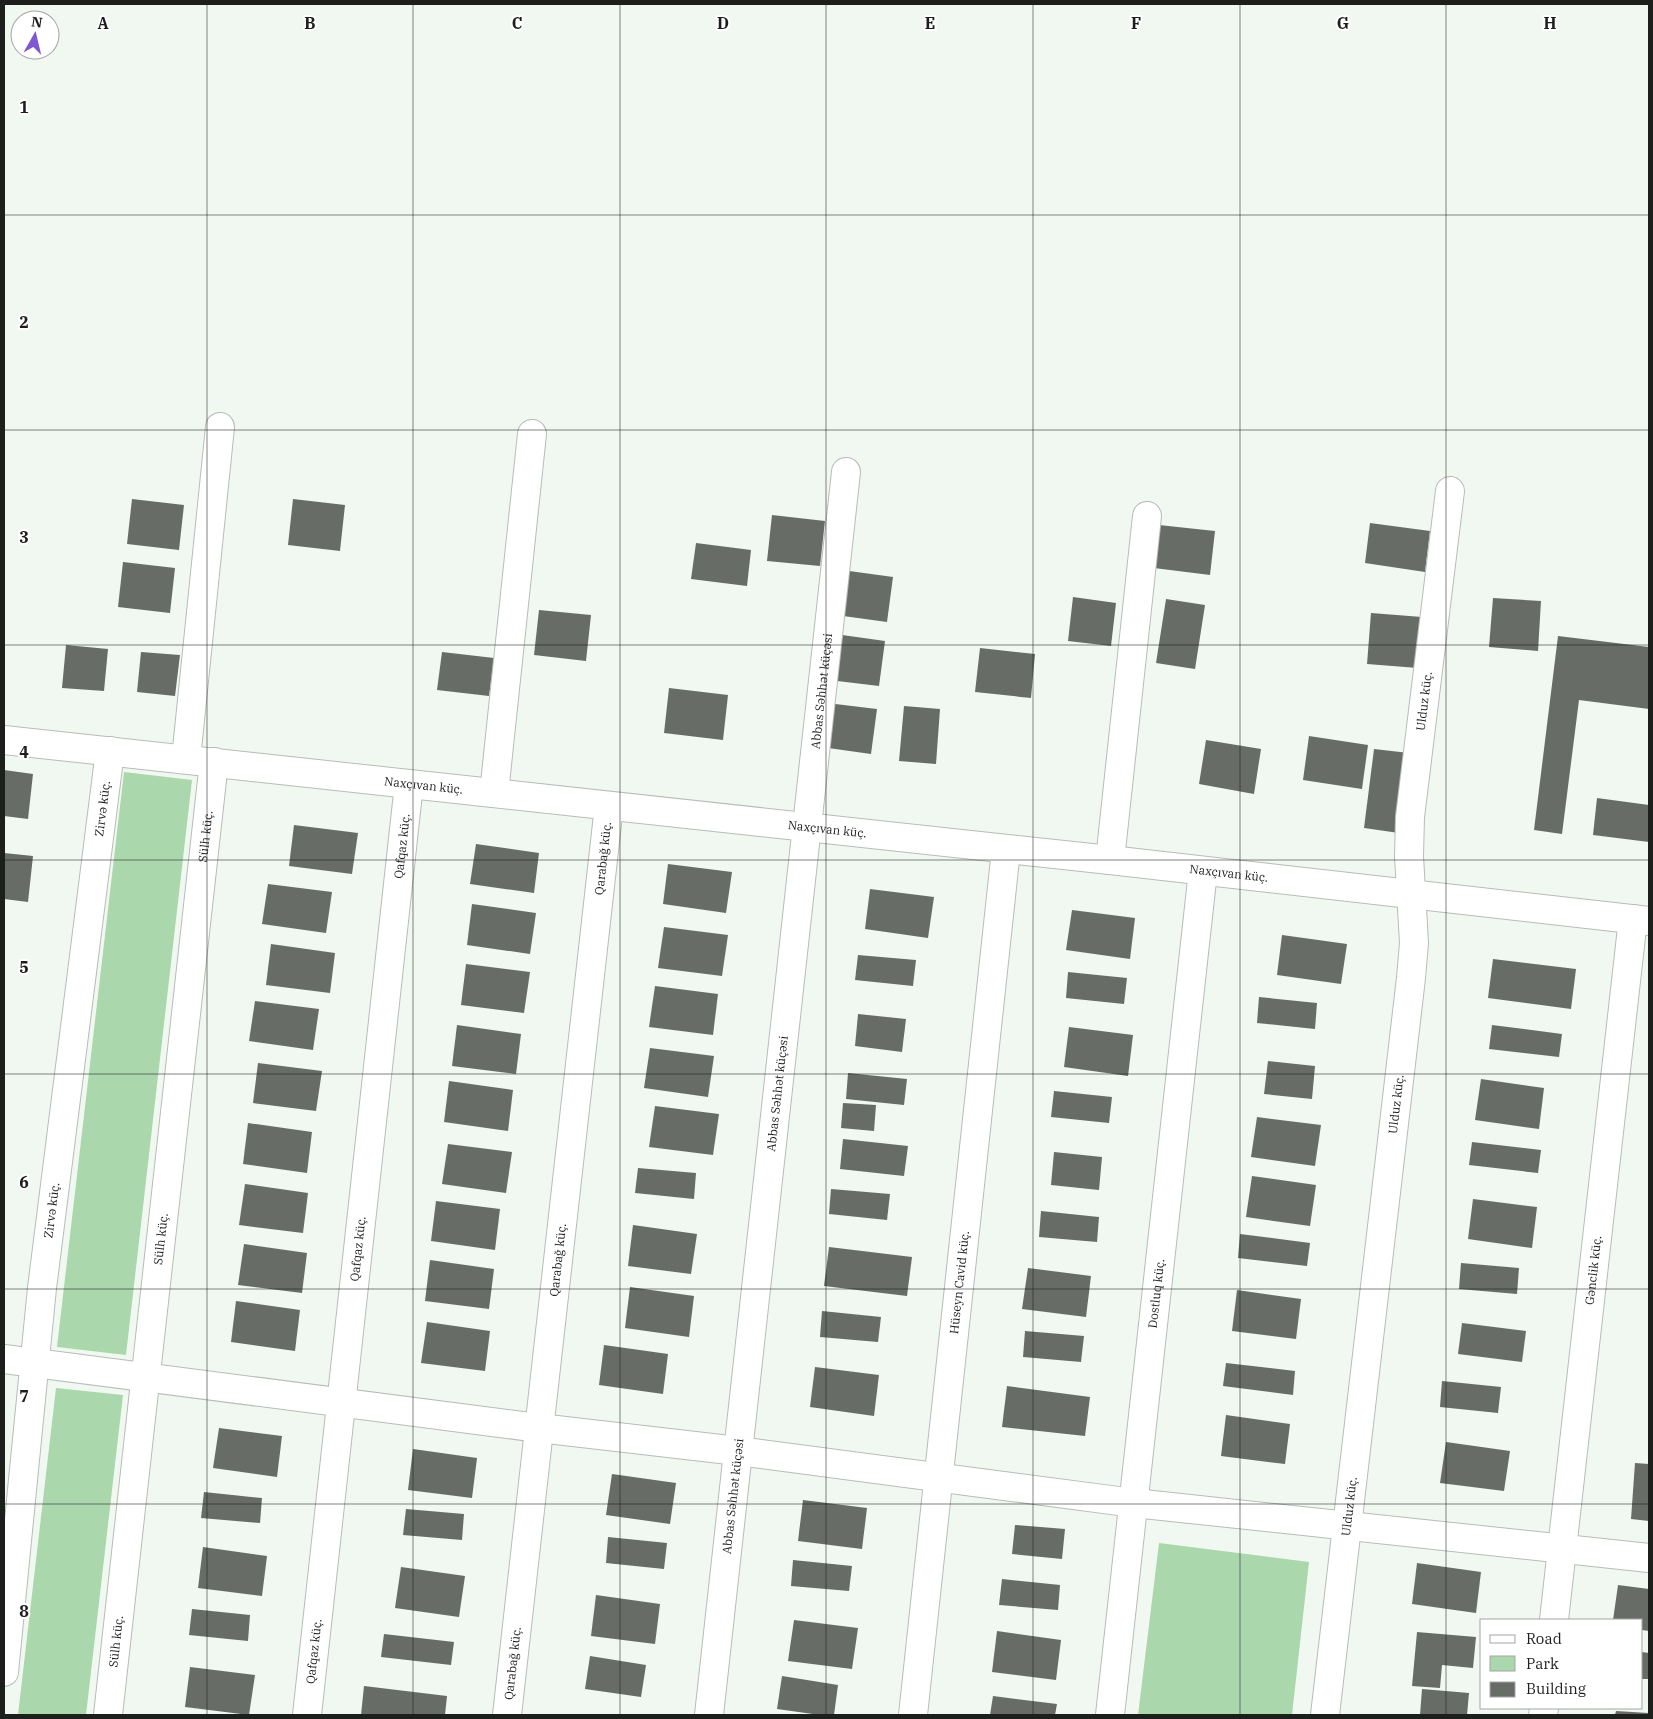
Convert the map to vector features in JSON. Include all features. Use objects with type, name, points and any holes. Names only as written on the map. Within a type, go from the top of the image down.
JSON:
[{"type":"street","points":[[186,759],[220,427]]},
{"type":"street","points":[[494,793],[532,434]]},
{"type":"street","name":"Abbas Səhhət küçəsi","points":[[709,1715],[846,472]]},
{"type":"street","name":"Ulduz küç.","points":[[1325,1715],[1411,978],[1414,943],[1409,856],[1410,817],[1450,491]]},
{"type":"street","points":[[1110,860],[1147,516]]},
{"type":"street","name":"Naxçıvan küç.","points":[[4,740],[1110,860],[1641,920]]},
{"type":"street","name":"Zirvə küç.","points":[[4,1672],[42,1288],[110,751]]},
{"type":"street","name":"Sülh küç.","points":[[108,1715],[214,762]]},
{"type":"street","name":"Qafqaz küç.","points":[[307,1715],[409,784]]},
{"type":"street","name":"Qarabağ küç.","points":[[507,1715],[609,806]]},
{"type":"street","name":"Hüseyn Cavid küç.","points":[[914,1715],[1006,850]]},
{"type":"street","name":"Dostluq küç.","points":[[1110,1715],[1203,872]]},
{"type":"street","name":"Gənclik küç.","points":[[1554,1619],[1641,920]]},
{"type":"street","points":[[4,1359],[539,1428],[738,1451],[1134,1503],[1649,1558]]},
{"type":"green space","points":[[124,772],[192,780],[126,1355],[57,1347]]},
{"type":"green space","points":[[56,1388],[123,1395],[86,1715],[18,1715]]},
{"type":"green space","points":[[1159,1543],[1309,1562],[1292,1715],[1138,1715]]},
{"type":"building","points":[[132,499],[184,505],[179,550],[127,544]]},
{"type":"building","points":[[293,499],[345,505],[340,551],[288,545]]},
{"type":"building","points":[[772,515],[825,521],[820,566],[767,561]]},
{"type":"building","points":[[1370,523],[1430,531],[1425,572],[1365,563]]},
{"type":"building","points":[[1159,525],[1215,531],[1210,575],[1154,568]]},
{"type":"building","points":[[696,543],[751,550],[747,586],[691,579]]},
{"type":"building","points":[[123,562],[175,568],[170,613],[118,607]]},
{"type":"building","points":[[842,570],[893,577],[887,622],[836,615]]},
{"type":"building","points":[[1073,597],[1116,603],[1111,646],[1068,641]]},
{"type":"building","points":[[1493,598],[1541,601],[1538,651],[1489,647]]},
{"type":"building","points":[[1166,599],[1205,605],[1195,669],[1156,663]]},
{"type":"building","points":[[539,610],[591,615],[586,661],[534,655]]},
{"type":"building","points":[[1371,613],[1422,617],[1418,668],[1367,664]]},
{"type":"building","points":[[835,634],[885,641],[879,686],[829,680]]},
{"type":"building","points":[[1558,636],[1649,647],[1649,709],[1579,700],[1562,834],[1534,830]]},
{"type":"building","points":[[66,645],[108,649],[104,691],[62,688]]},
{"type":"building","points":[[980,648],[1035,654],[1031,698],[975,692]]},
{"type":"building","points":[[141,652],[180,655],[175,696],[137,692]]},
{"type":"building","points":[[442,652],[494,658],[489,696],[437,690]]},
{"type":"building","points":[[669,688],[728,695],[723,740],[664,733]]},
{"type":"building","points":[[827,703],[877,709],[871,754],[821,747]]},
{"type":"building","points":[[904,706],[940,709],[936,764],[899,761]]},
{"type":"building","points":[[1309,736],[1368,745],[1362,789],[1303,780]]},
{"type":"building","points":[[1206,740],[1261,749],[1254,794],[1199,784]]},
{"type":"building","points":[[1374,749],[1409,753],[1399,833],[1364,828]]},
{"type":"building","points":[[4,770],[33,774],[28,819],[4,816]]},
{"type":"building","points":[[1597,798],[1649,805],[1649,842],[1593,835]]},
{"type":"building","points":[[294,825],[358,833],[352,874],[289,866]]},
{"type":"building","points":[[476,844],[539,853],[534,893],[470,884]]},
{"type":"building","points":[[4,853],[33,856],[28,902],[4,899]]},
{"type":"building","points":[[668,864],[732,872],[726,913],[663,904]]},
{"type":"building","points":[[268,884],[332,892],[326,933],[262,924]]},
{"type":"building","points":[[870,889],[934,897],[928,938],[865,929]]},
{"type":"building","points":[[472,904],[536,913],[530,954],[467,945]]},
{"type":"building","points":[[1072,910],[1135,918],[1130,959],[1066,950]]},
{"type":"building","points":[[664,927],[728,935],[722,976],[658,968]]},
{"type":"building","points":[[1282,935],[1347,944],[1341,984],[1277,975]]},
{"type":"building","points":[[271,944],[335,953],[330,993],[266,985]]},
{"type":"building","points":[[858,955],[916,960],[913,986],[855,980]]},
{"type":"building","points":[[1493,959],[1576,969],[1571,1009],[1488,998]]},
{"type":"building","points":[[466,964],[530,972],[524,1013],[461,1005]]},
{"type":"building","points":[[1068,972],[1127,978],[1124,1004],[1066,998]]},
{"type":"building","points":[[655,986],[718,994],[713,1035],[649,1027]]},
{"type":"building","points":[[1259,997],[1317,1003],[1315,1029],[1257,1023]]},
{"type":"building","points":[[255,1001],[319,1009],[313,1050],[249,1041]]},
{"type":"building","points":[[858,1014],[906,1019],[902,1052],[855,1046]]},
{"type":"building","points":[[457,1025],[521,1034],[516,1074],[452,1066]]},
{"type":"building","points":[[1492,1025],[1562,1034],[1559,1057],[1489,1049]]},
{"type":"building","points":[[1069,1027],[1133,1035],[1128,1076],[1064,1067]]},
{"type":"building","points":[[650,1048],[714,1056],[708,1097],[644,1088]]},
{"type":"building","points":[[1268,1061],[1315,1066],[1312,1099],[1264,1094]]},
{"type":"building","points":[[258,1063],[322,1071],[316,1111],[253,1103]]},
{"type":"building","points":[[848,1073],[907,1079],[904,1105],[846,1099]]},
{"type":"building","points":[[1481,1079],[1544,1088],[1539,1129],[1475,1120]]},
{"type":"building","points":[[449,1081],[513,1090],[508,1131],[444,1122]]},
{"type":"building","points":[[1054,1091],[1112,1097],[1109,1123],[1051,1117]]},
{"type":"building","points":[[843,1103],[876,1105],[874,1131],[841,1128]]},
{"type":"building","points":[[655,1106],[719,1114],[713,1155],[649,1147]]},
{"type":"building","points":[[1257,1117],[1321,1125],[1315,1166],[1251,1157]]},
{"type":"building","points":[[248,1123],[312,1132],[307,1173],[243,1164]]},
{"type":"building","points":[[843,1139],[908,1146],[904,1176],[840,1169]]},
{"type":"building","points":[[1472,1142],[1541,1150],[1538,1173],[1469,1165]]},
{"type":"building","points":[[448,1144],[512,1152],[506,1193],[442,1184]]},
{"type":"building","points":[[1054,1152],[1102,1157],[1099,1190],[1051,1185]]},
{"type":"building","points":[[638,1168],[696,1173],[694,1199],[635,1193]]},
{"type":"building","points":[[1252,1176],[1316,1185],[1310,1226],[1246,1217]]},
{"type":"building","points":[[245,1184],[308,1193],[303,1233],[239,1225]]},
{"type":"building","points":[[831,1189],[890,1194],[887,1220],[829,1214]]},
{"type":"building","points":[[1473,1199],[1537,1207],[1532,1248],[1468,1239]]},
{"type":"building","points":[[436,1201],[500,1209],[495,1250],[431,1241]]},
{"type":"building","points":[[1041,1211],[1099,1217],[1097,1242],[1039,1237]]},
{"type":"building","points":[[633,1225],[697,1234],[691,1274],[628,1266]]},
{"type":"building","points":[[1240,1234],[1310,1243],[1307,1266],[1238,1258]]},
{"type":"building","points":[[244,1244],[307,1253],[302,1293],[238,1285]]},
{"type":"building","points":[[829,1247],[912,1257],[907,1296],[824,1286]]},
{"type":"building","points":[[430,1260],[494,1269],[489,1309],[425,1301]]},
{"type":"building","points":[[1461,1263],[1519,1268],[1517,1294],[1459,1289]]},
{"type":"building","points":[[1028,1268],[1091,1276],[1086,1317],[1022,1309]]},
{"type":"building","points":[[630,1287],[694,1296],[689,1337],[625,1328]]},
{"type":"building","points":[[1237,1290],[1301,1299],[1296,1339],[1232,1331]]},
{"type":"building","points":[[236,1301],[300,1310],[295,1351],[231,1342]]},
{"type":"building","points":[[822,1311],[881,1317],[878,1342],[820,1337]]},
{"type":"building","points":[[427,1322],[490,1331],[485,1371],[421,1363]]},
{"type":"building","points":[[1462,1323],[1526,1331],[1522,1362],[1458,1354]]},
{"type":"building","points":[[1025,1331],[1084,1336],[1081,1362],[1023,1357]]},
{"type":"building","points":[[604,1345],[668,1354],[663,1394],[599,1385]]},
{"type":"building","points":[[1226,1363],[1295,1371],[1293,1395],[1223,1386]]},
{"type":"building","points":[[815,1367],[879,1375],[874,1416],[810,1407]]},
{"type":"building","points":[[1442,1381],[1501,1387],[1498,1413],[1440,1407]]},
{"type":"building","points":[[1007,1386],[1090,1397],[1085,1436],[1002,1427]]},
{"type":"building","points":[[1226,1415],[1290,1424],[1285,1464],[1221,1456]]},
{"type":"building","points":[[219,1428],[282,1436],[277,1477],[213,1468]]},
{"type":"building","points":[[1446,1442],[1510,1451],[1504,1491],[1440,1483]]},
{"type":"building","points":[[413,1449],[477,1458],[472,1498],[408,1490]]},
{"type":"building","points":[[1635,1463],[1649,1464],[1649,1521],[1631,1519]]},
{"type":"building","points":[[612,1474],[676,1483],[670,1524],[606,1515]]},
{"type":"building","points":[[204,1492],[262,1498],[260,1523],[201,1518]]},
{"type":"building","points":[[803,1500],[867,1508],[862,1549],[798,1541]]},
{"type":"building","points":[[406,1509],[464,1514],[462,1540],[403,1535]]},
{"type":"building","points":[[1015,1525],[1065,1529],[1062,1559],[1012,1554]]},
{"type":"building","points":[[608,1537],[667,1543],[664,1569],[606,1563]]},
{"type":"building","points":[[203,1547],[267,1556],[262,1596],[198,1588]]},
{"type":"building","points":[[793,1560],[852,1566],[849,1591],[791,1586]]},
{"type":"building","points":[[1417,1563],[1481,1572],[1476,1613],[1412,1604]]},
{"type":"building","points":[[401,1567],[465,1576],[459,1617],[395,1608]]},
{"type":"building","points":[[1002,1579],[1060,1585],[1058,1610],[999,1605]]},
{"type":"building","points":[[1618,1585],[1649,1589],[1649,1631],[1643,1630],[1643,1619],[1613,1619]]},
{"type":"building","points":[[596,1595],[660,1604],[655,1644],[591,1636]]},
{"type":"building","points":[[192,1609],[250,1615],[248,1641],[189,1635]]},
{"type":"building","points":[[794,1620],[858,1628],[852,1669],[788,1661]]},
{"type":"building","points":[[997,1631],[1061,1640],[1056,1680],[992,1672]]},
{"type":"building","points":[[1417,1632],[1476,1637],[1473,1668],[1442,1665],[1440,1688],[1412,1686]]},
{"type":"building","points":[[384,1634],[454,1642],[451,1665],[381,1657]]},
{"type":"building","points":[[1643,1652],[1649,1653],[1649,1679],[1643,1679]]},
{"type":"building","points":[[590,1656],[646,1665],[641,1697],[585,1689]]},
{"type":"building","points":[[190,1667],[255,1675],[249,1715],[185,1707]]},
{"type":"building","points":[[782,1676],[838,1685],[834,1715],[777,1709]]},
{"type":"building","points":[[364,1686],[447,1696],[445,1715],[361,1715]]},
{"type":"building","points":[[1422,1689],[1469,1693],[1467,1715],[1420,1715]]},
{"type":"building","points":[[993,1696],[1057,1704],[1055,1715],[990,1715]]},
{"type":"building","points":[[1616,1711],[1649,1713],[1649,1715],[1615,1715]]}]
